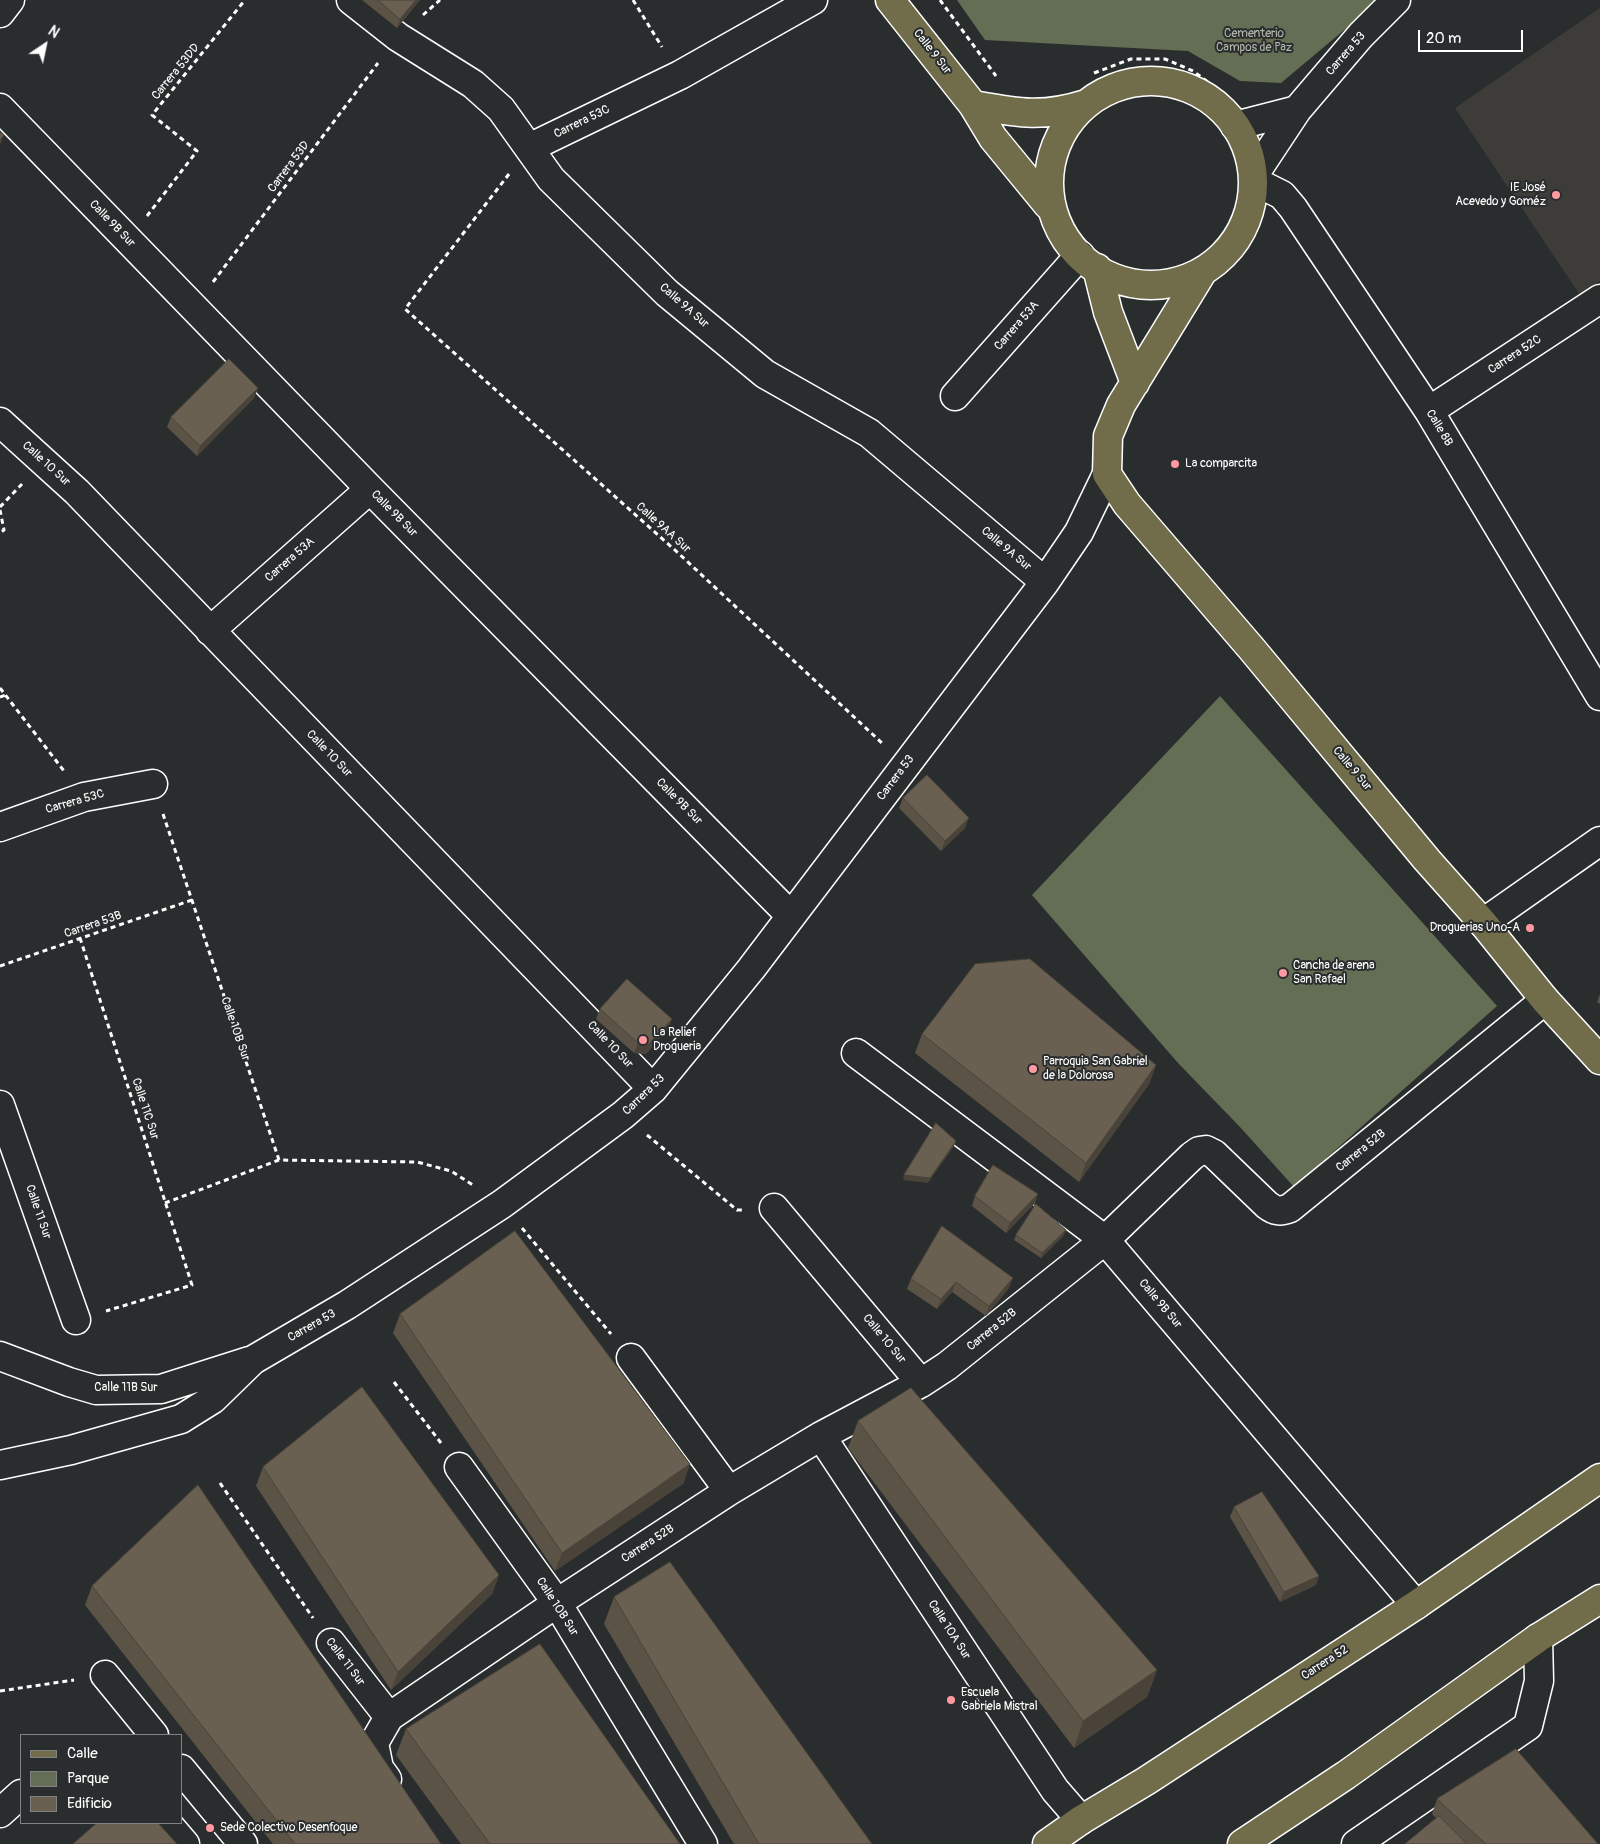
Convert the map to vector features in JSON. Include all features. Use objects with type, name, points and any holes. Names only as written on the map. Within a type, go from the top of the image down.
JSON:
[{"type":"main road","name":"Calle 9 Sur","points":[[890,0],[973,105],[993,138],[1048,205],[1052,217],[1088,262]]},
{"type":"main road","points":[[1048,205],[1049,176],[1053,155],[1061,133],[1074,115],[1086,104],[1111,88],[1133,82],[1157,81],[1180,84],[1201,93],[1220,108],[1235,126],[1254,178],[1252,200],[1248,217],[1238,238],[1222,256],[1203,271],[1181,280],[1160,284],[1138,283],[1116,278],[1088,262]]},
{"type":"main road","points":[[973,105],[1010,112],[1036,114],[1065,110],[1086,104]]},
{"type":"main road","points":[[1088,262],[1134,384]]},
{"type":"main road","name":"Carrera 53","points":[[1107,474],[1108,436],[1121,405],[1203,271]]},
{"type":"main road","name":"Calle 9 Sur","points":[[1107,474],[1127,504],[1251,648],[1427,860],[1483,923],[1544,1000],[1600,1060]]},
{"type":"main road","name":"Carrera 52","points":[[1048,1844],[1081,1820],[1146,1781],[1416,1604],[1600,1478]]},
{"type":"main road","points":[[1242,1844],[1346,1775],[1538,1638],[1600,1599]]},
{"type":"street","points":[[0,13],[10,0]]},
{"type":"street","name":"Calle 9A Sur","points":[[351,0],[398,37],[473,84],[501,109],[551,179],[667,293],[765,374],[869,433],[1045,582]]},
{"type":"street","name":"Carrera 53C","points":[[529,148],[680,75],[813,0]]},
{"type":"street","name":"Carrera 53","points":[[1254,178],[1297,110],[1361,35],[1396,0]]},
{"type":"street","name":"Calle 9B Sur","points":[[0,108],[370,489],[791,916]]},
{"type":"street","points":[[1235,126],[1297,110]]},
{"type":"street","name":"Calle 8B","points":[[1254,178],[1282,195],[1293,208],[1429,411],[1600,696]]},
{"type":"street","name":"Carrera 53A","points":[[955,396],[1088,262]]},
{"type":"street","name":"Carrera 52C","points":[[1429,411],[1600,300]]},
{"type":"street","name":"Calle 10 Sur","points":[[0,422],[78,492],[653,1089]]},
{"type":"street","name":"Carrera 53","points":[[0,1465],[72,1450],[181,1418],[213,1399],[253,1360],[347,1305],[502,1204],[623,1115],[653,1089],[751,969],[1045,582],[1079,532],[1107,474]]},
{"type":"street","name":"Carrera 53A","points":[[210,631],[370,489]]},
{"type":"street","name":"Carrera 53C","points":[[0,827],[84,797],[153,784]]},
{"type":"street","points":[[1483,923],[1600,841]]},
{"type":"street","name":"Carrera 52B","points":[[389,1717],[729,1491],[821,1436],[921,1383],[947,1366],[1105,1240],[1199,1151],[1206,1150],[1214,1154],[1274,1211],[1290,1208],[1544,1000]]},
{"type":"street","name":"Calle 9B Sur","points":[[856,1053],[1105,1240],[1416,1604]]},
{"type":"street","name":"Calle 11 Sur","points":[[0,1105],[76,1320]]},
{"type":"street","name":"Calle 10 Sur","points":[[774,1208],[921,1383]]},
{"type":"street","name":"Calle 11B Sur","points":[[0,1356],[96,1390],[161,1389],[253,1360]]},
{"type":"street","points":[[631,1358],[729,1491]]},
{"type":"street","name":"Calle 10A Sur","points":[[821,1436],[1055,1790],[1081,1820]]},
{"type":"street","name":"Calle 10B Sur","points":[[459,1467],[557,1604],[703,1844]]},
{"type":"street","points":[[1356,1844],[1528,1726],[1539,1681],[1538,1638]]},
{"type":"street","name":"Calle 11 Sur","points":[[330,1643],[389,1717]]},
{"type":"street","points":[[105,1675],[153,1734]]},
{"type":"street","points":[[389,1717],[374,1742],[379,1768],[400,1798]]},
{"type":"street","points":[[182,1770],[242,1844]]},
{"type":"street","points":[[0,1813],[20,1795]]},
{"type":"street","points":[[167,1824],[185,1844]]},
{"type":"path","name":"Carrera 53DD","points":[[128,241],[197,151],[152,115],[245,0]]},
{"type":"path","points":[[632,0],[680,75]]},
{"type":"path","points":[[940,0],[998,78]]},
{"type":"path","name":"Carrera 53D","points":[[193,308],[398,37]]},
{"type":"path","points":[[1085,76],[1131,59],[1165,59],[1193,71],[1224,92],[1230,99]]},
{"type":"path","name":"Calle 9AA Sur","points":[[529,148],[405,308],[676,551],[905,765]]},
{"type":"path","points":[[0,510],[4,530],[0,533]]},
{"type":"path","points":[[0,688],[84,797]]},
{"type":"path","points":[[0,698],[6,696]]},
{"type":"path","name":"Calle 10B Sur","points":[[153,784],[279,1160],[166,1203]]},
{"type":"path","name":"Carrera 53B","points":[[0,966],[192,900]]},
{"type":"path","name":"Calle 11C Sur","points":[[76,1320],[192,1285],[80,938]]},
{"type":"path","points":[[623,1115],[737,1210],[774,1208]]},
{"type":"path","points":[[394,1382],[459,1467]]},
{"type":"path","name":"Calle 11 Sur","points":[[220,1483],[330,1643]]},
{"type":"path","points":[[0,1691],[105,1675]]},
{"type":"shaded area","name":"IE José Acevedo y Goméz","points":[[1600,8],[1600,281],[1580,295],[1455,108]]},
{"type":"green space","name":"Cementerio Campos de Paz","points":[[957,0],[1380,0],[1281,83],[1240,81],[1188,51],[985,40]]},
{"type":"green space","name":"Cancha de arena San Rafael","points":[[1220,696],[1497,1006],[1294,1187],[1240,1127],[1178,1063],[1032,895]]},
{"type":"building","points":[[378,0],[416,0],[400,19]]},
{"type":"building","points":[[0,132],[4,135],[0,140]]},
{"type":"building","points":[[229,359],[258,388],[200,446],[171,417]]},
{"type":"building","points":[[927,775],[969,818],[945,841],[903,798]]},
{"type":"building","name":"Parroquia San Gabriel de la Dolorosa","points":[[1030,959],[1156,1065],[1086,1163],[922,1034],[975,964]]},
{"type":"building","points":[[627,979],[672,1019],[649,1044],[638,1043],[600,1009]]},
{"type":"building","points":[[936,1123],[956,1141],[930,1178],[904,1175]]},
{"type":"building","points":[[993,1165],[1038,1194],[1010,1223],[975,1196]]},
{"type":"building","points":[[1036,1204],[1066,1230],[1042,1253],[1016,1235]]},
{"type":"building","points":[[942,1226],[1013,1278],[989,1306],[956,1282],[941,1299],[911,1279]]},
{"type":"building","points":[[515,1231],[690,1464],[562,1553],[400,1314]]},
{"type":"building","points":[[362,1387],[499,1575],[398,1672],[263,1467]]},
{"type":"building","points":[[911,1388],[1157,1670],[1083,1721],[858,1421]]},
{"type":"building","points":[[198,1485],[441,1844],[295,1844],[92,1586]]},
{"type":"building","points":[[1262,1492],[1319,1576],[1284,1592],[1234,1507]]},
{"type":"building","points":[[670,1562],[872,1844],[759,1844],[614,1597]]},
{"type":"building","points":[[540,1644],[680,1844],[490,1844],[406,1729]]},
{"type":"building","points":[[1516,1749],[1598,1844],[1486,1844],[1437,1799]]},
{"type":"building","points":[[1439,1816],[1467,1844],[1405,1844]]},
{"type":"building","points":[[96,1824],[159,1824],[177,1844],[73,1844]]},
{"type":"place","name":"IE José Acevedo y Goméz","points":[[1556,195]]},
{"type":"place","name":"La comparcita","points":[[1175,464]]},
{"type":"place","name":"Droguerias Uno-A","points":[[1530,928]]},
{"type":"place","name":"Cancha de arena San Rafael","points":[[1283,973]]},
{"type":"place","name":"La Relief Drogueria","points":[[643,1040]]},
{"type":"place","name":"Parroquia San Gabriel de la Dolorosa","points":[[1033,1069]]},
{"type":"place","name":"Escuela Gabriela Mistral","points":[[951,1700]]},
{"type":"place","name":"Sede Colectivo Desenfoque","points":[[210,1828]]}]
